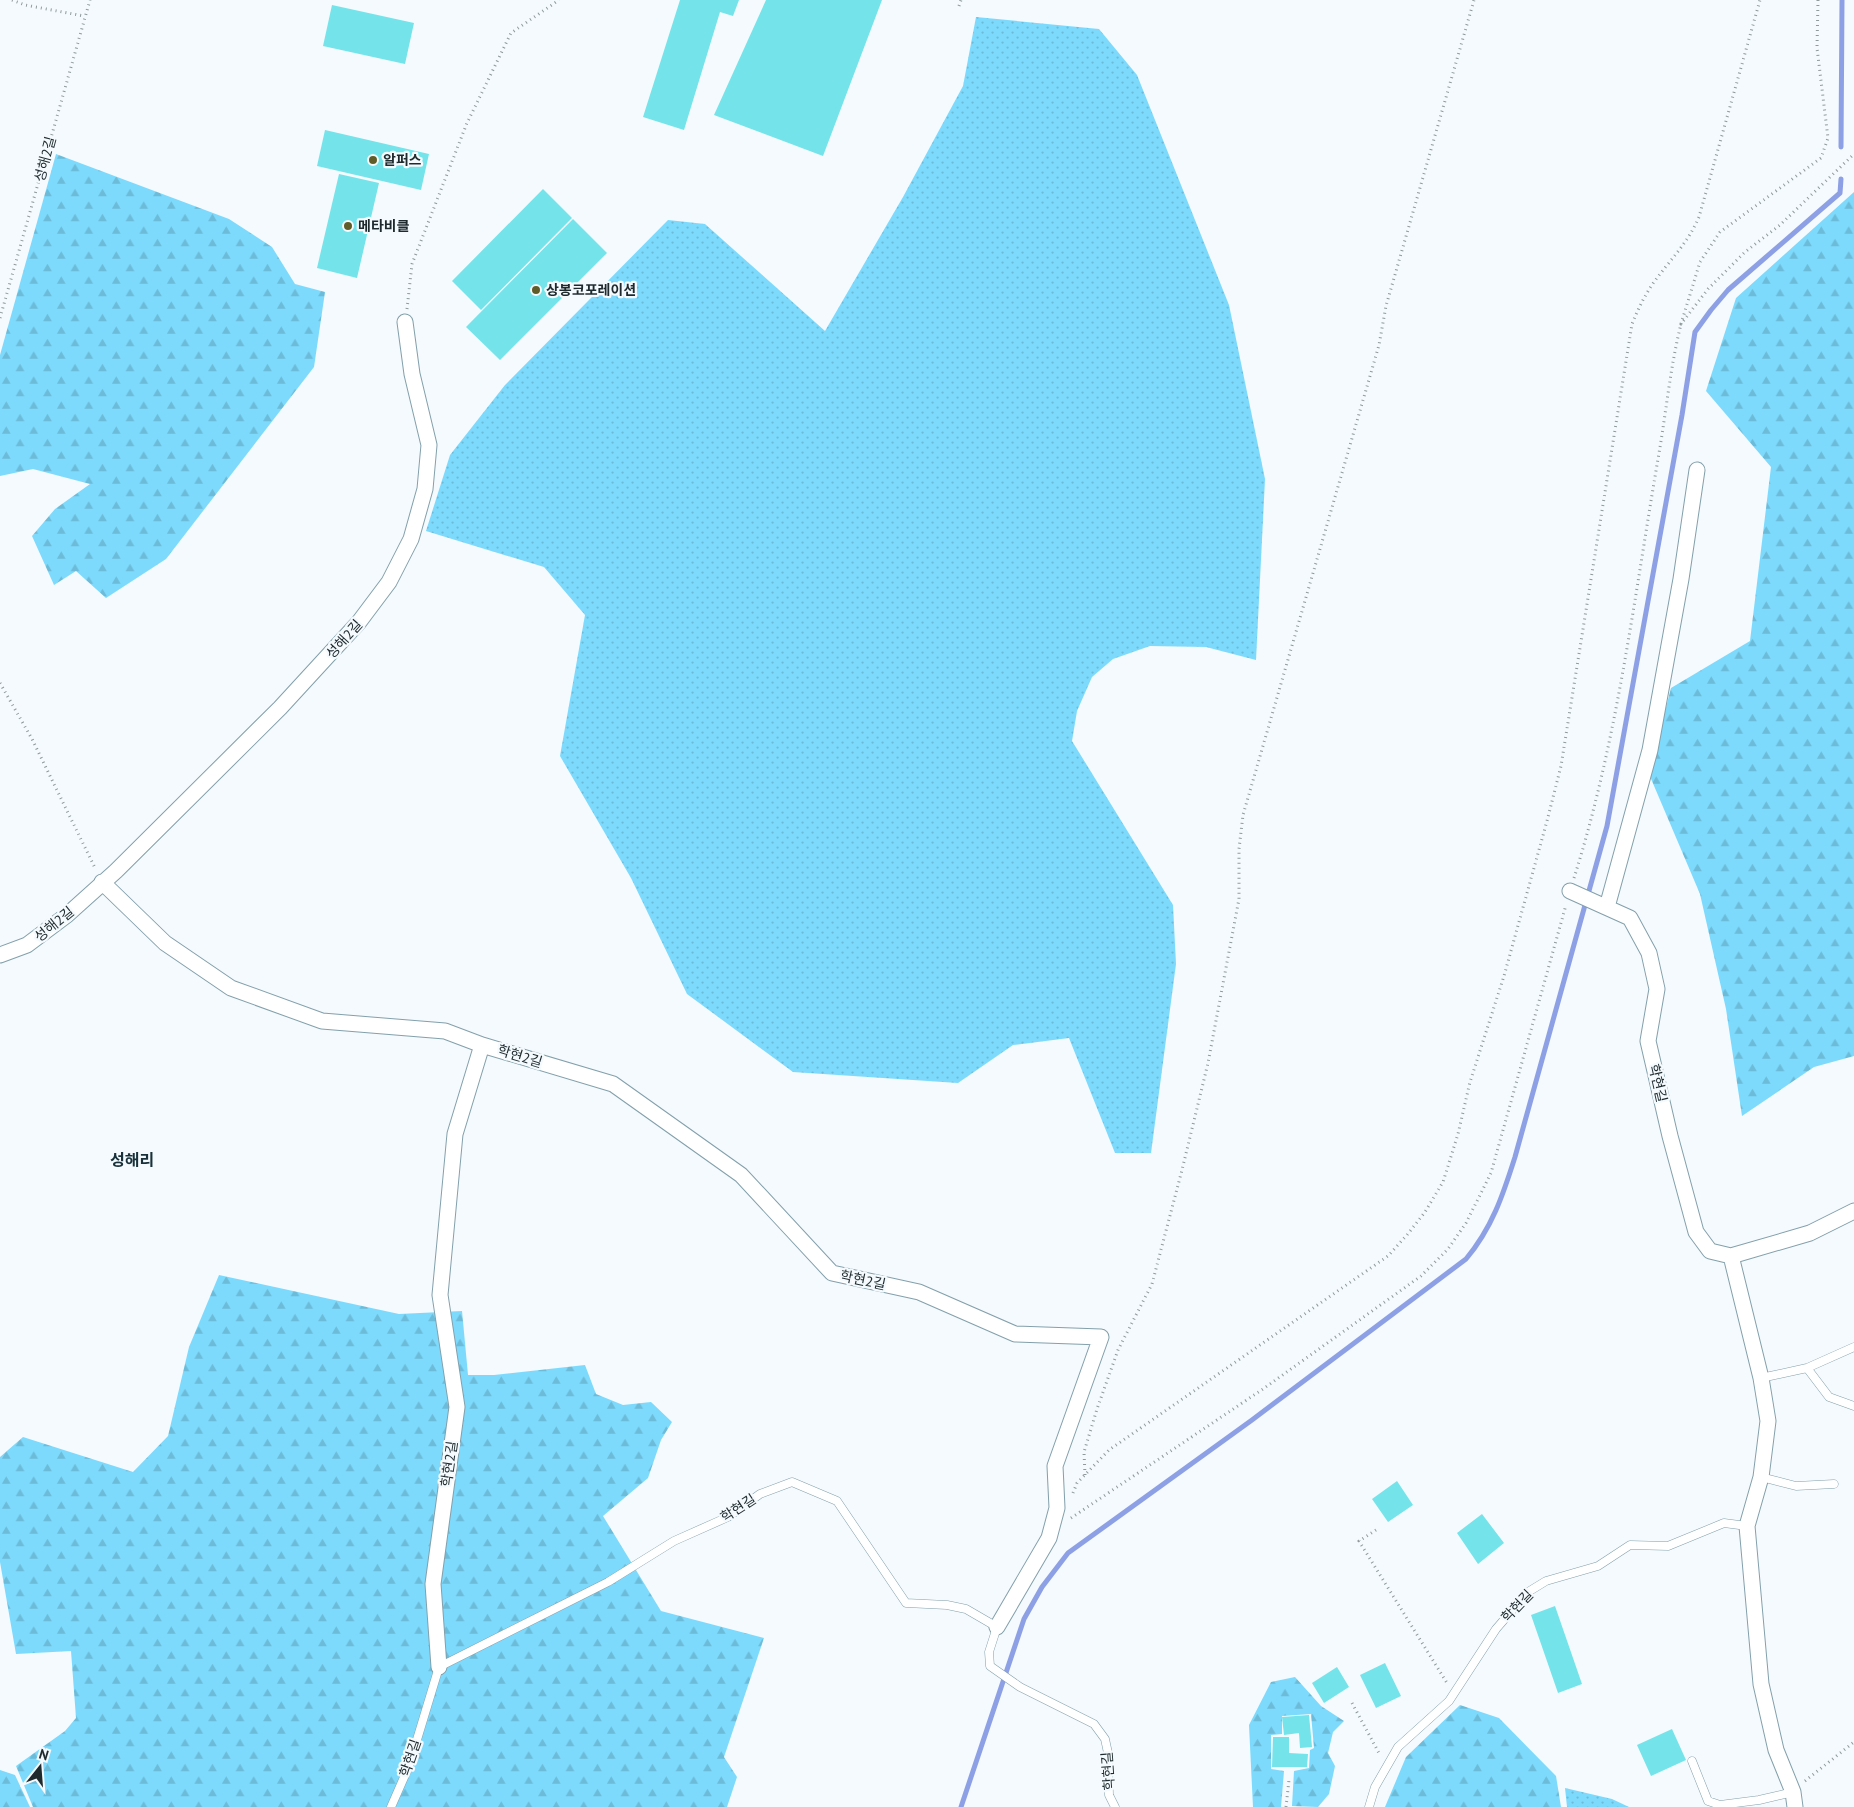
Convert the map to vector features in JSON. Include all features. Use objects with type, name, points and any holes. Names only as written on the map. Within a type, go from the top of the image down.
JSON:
[{"type":"street","name":"성해2길","points":[[0,955],[27,945],[66,915],[116,870],[280,708],[359,622],[389,582],[411,540],[425,489],[429,446],[412,374],[405,322]]},
{"type":"street","points":[[1606,907],[1650,750],[1681,579],[1697,470]]},
{"type":"street","points":[[102,882],[165,943],[231,988],[322,1021],[445,1031],[482,1045]]},
{"type":"street","name":"학현길","points":[[1570,892],[1630,918],[1649,953],[1657,989],[1648,1041],[1670,1136],[1696,1232],[1710,1251],[1731,1256]]},
{"type":"street","name":"학현2길","points":[[439,1667],[433,1584],[457,1407],[440,1296],[455,1134],[482,1045],[613,1084],[741,1175],[832,1273],[919,1292],[1015,1334],[1101,1337],[1055,1466],[1057,1508],[1049,1538]]},
{"type":"street","points":[[1795,1807],[1793,1792],[1776,1750],[1760,1684],[1748,1526],[1761,1477],[1768,1421],[1761,1378],[1731,1256],[1810,1233],[1854,1211]]},
{"type":"street","points":[[998,1627],[1049,1538]]},
{"type":"lane","points":[[1761,1378],[1807,1368],[1854,1347]]},
{"type":"lane","points":[[1807,1368],[1829,1397],[1854,1406]]},
{"type":"lane","points":[[1761,1477],[1796,1486],[1834,1484]]},
{"type":"lane","name":"학현길","points":[[391,1807],[409,1766],[439,1667],[608,1582],[674,1541],[728,1517],[760,1494],[792,1482],[837,1501],[906,1603],[966,1609],[998,1627],[989,1652],[990,1666],[1020,1687],[1094,1724],[1105,1739],[1108,1753],[1109,1795],[1115,1807]]},
{"type":"lane","name":"학현길","points":[[1369,1807],[1375,1787],[1398,1747],[1449,1701],[1482,1648],[1509,1612],[1528,1592],[1546,1581],[1598,1566],[1630,1546],[1668,1546],[1724,1523],[1748,1526]]},
{"type":"lane","points":[[1692,1761],[1708,1801],[1720,1805],[1759,1800],[1793,1792]]},
{"type":"path","points":[[12,0],[25,5],[84,16]]},
{"type":"path","name":"성해2길","points":[[0,318],[90,0]]},
{"type":"path","points":[[405,322],[412,264],[467,123],[512,33],[559,0]]},
{"type":"path","points":[[959,6],[961,0]]},
{"type":"path","points":[[1085,1474],[1084,1452],[1097,1409],[1118,1350],[1152,1284],[1180,1179],[1208,1063],[1239,899],[1239,849],[1243,815],[1379,344],[1386,306],[1474,0]]},
{"type":"path","points":[[1070,1500],[1077,1484],[1108,1450],[1388,1256],[1425,1212],[1442,1182],[1458,1134],[1470,1082],[1504,976],[1561,766],[1632,324],[1637,311],[1653,284],[1692,235],[1699,218],[1760,0]]},
{"type":"path","points":[[1049,1538],[1058,1526],[1263,1389],[1421,1276],[1448,1250],[1466,1223],[1490,1173],[1591,824],[1610,739],[1660,445],[1673,356],[1700,262],[1720,232],[1821,158],[1828,138],[1817,48],[1818,0]]},
{"type":"path","points":[[1681,324],[1708,289],[1732,264],[1780,225],[1854,154]]},
{"type":"path","points":[[0,684],[32,739],[102,882]]},
{"type":"path","points":[[1376,1530],[1359,1541],[1454,1694]]},
{"type":"path","points":[[1352,1703],[1386,1766]]},
{"type":"path","points":[[1793,1792],[1854,1742]]},
{"type":"path","points":[[1286,1807],[1289,1780]]},
{"type":"green space","points":[[976,17],[1099,29],[1137,75],[1229,305],[1265,479],[1256,660],[1206,647],[1150,646],[1113,659],[1092,677],[1077,711],[1072,741],[1173,905],[1176,964],[1151,1153],[1115,1153],[1069,1038],[1013,1045],[958,1083],[793,1072],[687,994],[631,878],[560,756],[585,615],[544,567],[426,531],[450,455],[505,385],[668,220],[705,224],[825,331],[903,197],[963,86]]},
{"type":"green space","points":[[56,154],[229,219],[272,247],[295,284],[325,292],[314,367],[166,559],[106,598],[76,571],[54,585],[32,536],[55,509],[90,484],[33,469],[0,476],[0,355]]},
{"type":"green space","points":[[1854,192],[1854,1056],[1814,1067],[1742,1116],[1726,1009],[1700,894],[1649,774],[1671,688],[1750,641],[1771,467],[1706,391],[1736,298]]},
{"type":"green space","points":[[219,1275],[399,1314],[462,1311],[468,1375],[494,1375],[585,1365],[596,1394],[623,1405],[651,1402],[672,1422],[661,1440],[648,1478],[603,1516],[661,1611],[764,1638],[724,1757],[737,1777],[727,1807],[33,1807],[16,1766],[65,1731],[76,1718],[71,1651],[16,1654],[0,1562],[0,1457],[23,1437],[133,1472],[168,1436],[189,1347]]},
{"type":"green space","points":[[1295,1677],[1321,1706],[1344,1721],[1333,1732],[1328,1753],[1335,1766],[1329,1794],[1318,1807],[1292,1806],[1294,1771],[1309,1768],[1310,1750],[1314,1748],[1311,1714],[1282,1716],[1282,1734],[1271,1735],[1271,1769],[1284,1771],[1281,1807],[1253,1807],[1249,1725],[1271,1682]]},
{"type":"green space","points":[[1460,1705],[1499,1718],[1556,1776],[1561,1807],[1385,1807],[1406,1757]]},
{"type":"green space","points":[[0,1770],[15,1775],[30,1807],[0,1807]]},
{"type":"green space","points":[[1565,1788],[1612,1799],[1629,1807],[1567,1807]]},
{"type":"building","points":[[680,0],[739,0],[733,16],[720,12],[684,130],[643,117]]},
{"type":"building","points":[[766,0],[882,0],[823,156],[714,115]]},
{"type":"building","points":[[332,5],[414,23],[405,64],[323,46]]},
{"type":"building","name":"알퍼스","points":[[325,130],[429,154],[421,190],[317,166]]},
{"type":"building","name":"메타비클","points":[[339,174],[379,183],[357,278],[317,268]]},
{"type":"building","points":[[543,189],[572,218],[481,310],[452,281]]},
{"type":"building","name":"상봉코포레이션","points":[[573,219],[607,253],[500,360],[466,327]]},
{"type":"building","points":[[1397,1481],[1413,1505],[1388,1522],[1372,1499]]},
{"type":"building","points":[[1482,1514],[1504,1543],[1478,1564],[1457,1533]]},
{"type":"building","points":[[1555,1606],[1582,1684],[1558,1693],[1531,1615]]},
{"type":"building","points":[[1385,1663],[1401,1696],[1376,1708],[1360,1675]]},
{"type":"building","points":[[1337,1667],[1349,1687],[1324,1703],[1312,1683]]},
{"type":"building","points":[[1309,1715],[1312,1747],[1300,1748],[1299,1733],[1284,1735],[1282,1717]]},
{"type":"building","points":[[1672,1729],[1686,1760],[1651,1776],[1637,1745]]},
{"type":"building","points":[[1273,1737],[1289,1737],[1289,1753],[1308,1754],[1307,1767],[1272,1767]]},
{"type":"waterway","points":[[1841,147],[1842,0]]},
{"type":"waterway","points":[[961,1807],[1024,1619],[1042,1587],[1068,1553],[1252,1420],[1466,1259],[1490,1223],[1515,1157],[1607,826],[1682,415],[1695,332],[1728,290],[1840,193],[1841,179]]},
{"type":"place","name":"알퍼스","points":[[373,160]]},
{"type":"place","name":"메타비클","points":[[348,226]]},
{"type":"place","name":"상봉코포레이션","points":[[536,290]]},
{"type":"district","name":"성해리","points":[[132,1160]]}]
